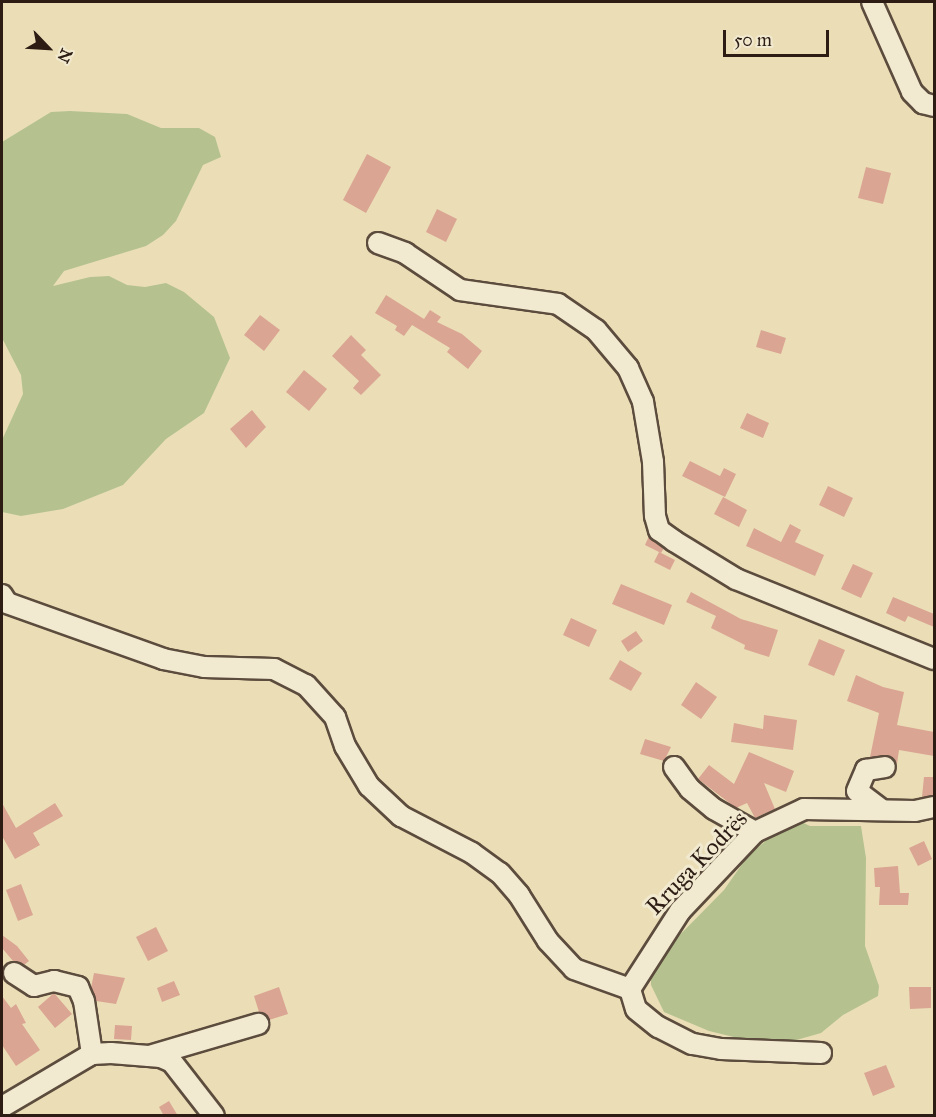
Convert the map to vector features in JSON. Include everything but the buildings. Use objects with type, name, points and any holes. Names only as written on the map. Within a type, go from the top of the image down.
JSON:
[{"type":"street","points":[[872,2],[912,92],[923,103],[934,106]]},
{"type":"street","points":[[378,243],[405,253],[460,290],[558,304],[596,330],[628,368],[643,402],[653,462],[655,516],[659,530],[736,579],[934,659]]},
{"type":"street","points":[[2,595],[7,603],[163,659],[204,667],[274,669],[306,685],[335,717],[345,746],[369,786],[401,816],[472,853],[500,873],[519,895],[548,941],[574,969],[630,989],[636,1009],[658,1027],[692,1044],[721,1049],[821,1053]]},
{"type":"street","points":[[882,810],[857,791],[866,770],[875,765],[885,766]]},
{"type":"street","points":[[674,767],[690,789],[714,809],[755,832]]},
{"type":"street","name":"Rruga Kodrës","points":[[630,989],[680,911],[755,832],[804,809],[882,810],[934,807]]},
{"type":"street","points":[[14,973],[34,986],[54,981],[78,987],[84,1001],[92,1054]]},
{"type":"street","points":[[148,1056],[258,1024]]},
{"type":"street","points":[[2,1107],[92,1054],[148,1056],[167,1060],[182,1070],[214,1116]]},
{"type":"green space","points":[[51,112],[127,114],[161,128],[199,128],[215,137],[221,157],[203,165],[176,221],[163,235],[146,246],[64,271],[53,286],[90,277],[109,276],[127,285],[145,287],[166,283],[184,292],[214,317],[230,358],[204,413],[166,439],[123,485],[63,509],[21,516],[2,512],[2,440],[23,394],[21,375],[2,338],[2,142]]},
{"type":"green space","points":[[797,820],[810,826],[861,826],[866,858],[865,946],[879,986],[878,996],[843,1015],[821,1033],[793,1041],[746,1040],[709,1031],[664,1012],[651,985],[651,974],[660,955],[724,890],[747,857],[778,830]]}]
